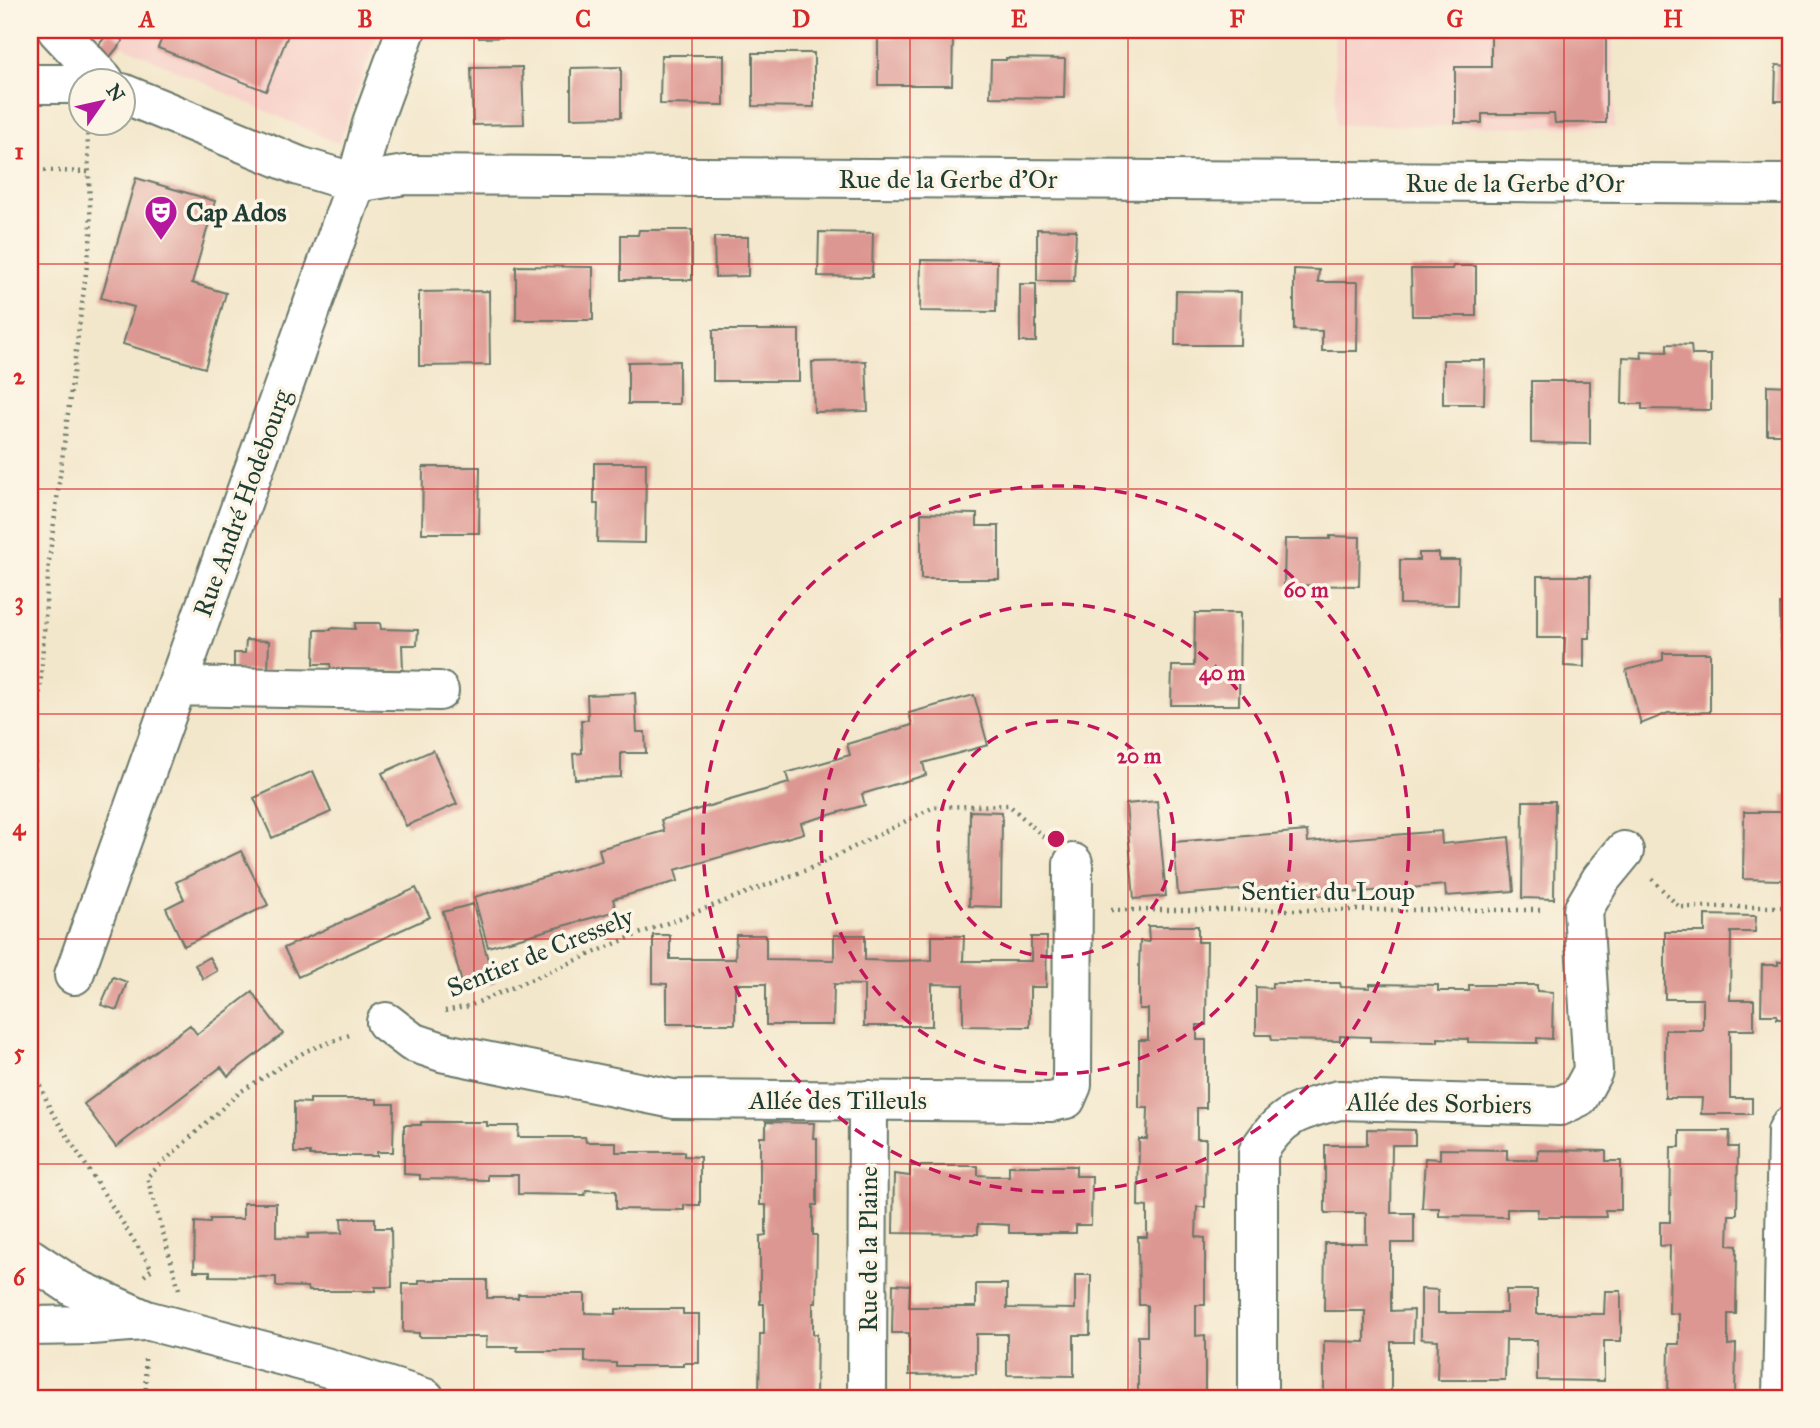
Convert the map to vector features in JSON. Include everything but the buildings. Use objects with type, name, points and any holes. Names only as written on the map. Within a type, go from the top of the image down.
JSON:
[{"type":"street","points":[[57,30],[91,66]]},
{"type":"street","name":"Rue André Hodebourg","points":[[74,975],[356,183],[373,120],[406,30]]},
{"type":"street","points":[[30,84],[66,84]]},
{"type":"street","name":"Rue de la Gerbe d'Or","points":[[136,99],[299,166],[356,183],[418,176],[1790,184]]},
{"type":"street","points":[[177,686],[439,691]]},
{"type":"street","points":[[1583,910],[1601,879],[1624,851]]},
{"type":"street","name":"Allée des Tilleuls","points":[[386,1021],[412,1042],[445,1053],[673,1099],[1050,1102],[1066,1099],[1072,1085],[1073,863]]},
{"type":"street","name":"Allée des Sorbiers","points":[[1258,1398],[1258,1152],[1270,1133],[1284,1119],[1307,1108],[1339,1100],[1560,1106],[1579,1097],[1592,1071],[1583,910]]},
{"type":"street","name":"Rue de la Plaine","points":[[867,1398],[868,1100]]},
{"type":"street","points":[[1782,1398],[1787,1131],[1790,1126]]},
{"type":"street","points":[[30,1258],[75,1288],[146,1320],[325,1367],[425,1398]]},
{"type":"street","points":[[30,1326],[91,1325],[146,1320]]},
{"type":"path","points":[[30,833],[50,547],[91,234],[88,136]]},
{"type":"path","points":[[30,170],[89,172]]},
{"type":"path","name":"Sentier de Cressely","points":[[146,1320],[180,1292],[147,1177],[240,1093],[306,1051],[386,1021],[468,1006],[631,937],[814,867],[934,807],[1009,805],[1073,863]]},
{"type":"path","points":[[1624,851],[1679,906],[1790,907]]},
{"type":"path","name":"Sentier du Loup","points":[[1073,910],[1583,910]]},
{"type":"path","points":[[30,1059],[50,1109],[152,1269],[141,1279]]},
{"type":"shaded area","points":[[97,30],[379,30],[339,144],[97,34]]},
{"type":"shaded area","points":[[1334,30],[1612,30],[1615,128],[1336,125]]},
{"type":"place","name":"Cap Ados","points":[[161,242]]}]
